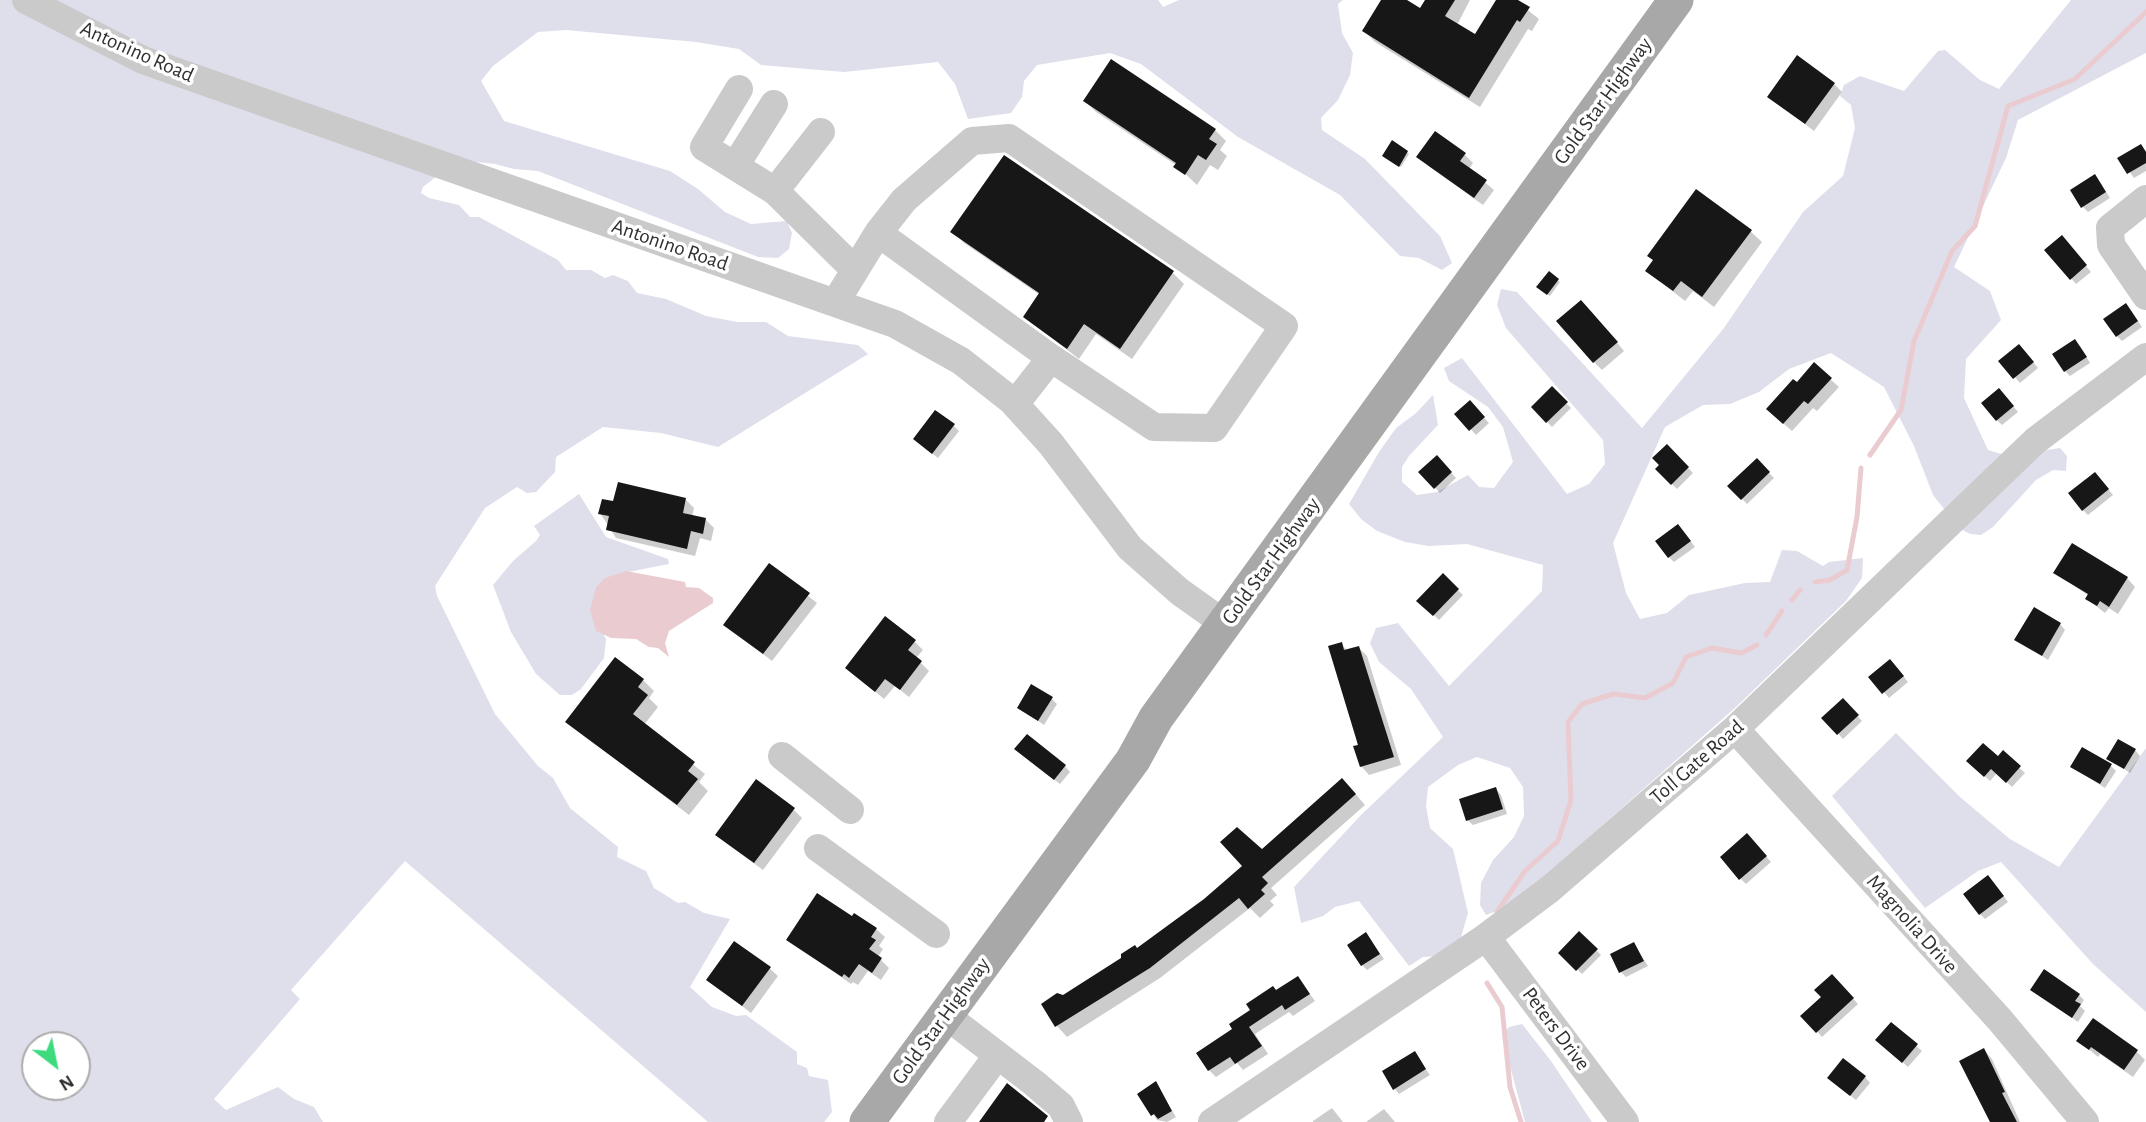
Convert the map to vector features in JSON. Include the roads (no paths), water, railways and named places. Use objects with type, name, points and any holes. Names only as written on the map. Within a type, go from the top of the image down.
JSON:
[{"type":"main road","name":"Gold Star Highway","points":[[867,1122],[1133,760],[1156,718],[1676,0]]},
{"type":"street","name":"Antonino Road","points":[[26,0],[143,60],[903,328],[961,361],[1016,404],[1051,444],[1130,548],[1180,592],[1225,624]]},
{"type":"street","points":[[739,89],[704,147],[775,191],[854,269]]},
{"type":"street","points":[[735,166],[775,104]]},
{"type":"street","points":[[775,191],[821,131]]},
{"type":"street","points":[[835,303],[878,233],[904,201],[972,141],[1009,138],[1284,326],[1214,428],[1154,427],[1051,358],[878,233]]},
{"type":"street","points":[[2146,199],[2110,228],[2111,245],[2146,296]]},
{"type":"street","name":"Toll Gate Road","points":[[1212,1122],[1486,937],[1598,849],[1735,729],[2035,441],[2146,357]]},
{"type":"street","points":[[1016,404],[1051,358]]},
{"type":"street","name":"Magnolia Drive","points":[[1735,729],[2000,1020],[2085,1122]]},
{"type":"street","points":[[782,756],[850,810]]},
{"type":"street","points":[[818,848],[936,934]]},
{"type":"street","name":"Peters Drive","points":[[1486,937],[1625,1122]]},
{"type":"street","points":[[944,1014],[1061,1106],[1069,1122]]},
{"type":"street","points":[[948,1122],[996,1056]]},
{"type":"waterway","points":[[1870,455],[1901,410],[1914,341],[1952,251],[1975,226],[2008,106],[2075,79],[2146,12]]},
{"type":"waterway","points":[[1815,582],[1830,580],[1847,570],[1857,517],[1861,468]]},
{"type":"waterway","points":[[1792,600],[1800,590]]},
{"type":"waterway","points":[[1766,635],[1782,611]]},
{"type":"waterway","points":[[1497,912],[1525,871],[1558,841],[1571,800],[1568,722],[1582,704],[1613,694],[1645,698],[1673,683],[1686,657],[1712,648],[1741,653],[1757,645]]},
{"type":"waterway","points":[[1487,983],[1502,1007],[1510,1087],[1521,1122]]}]
